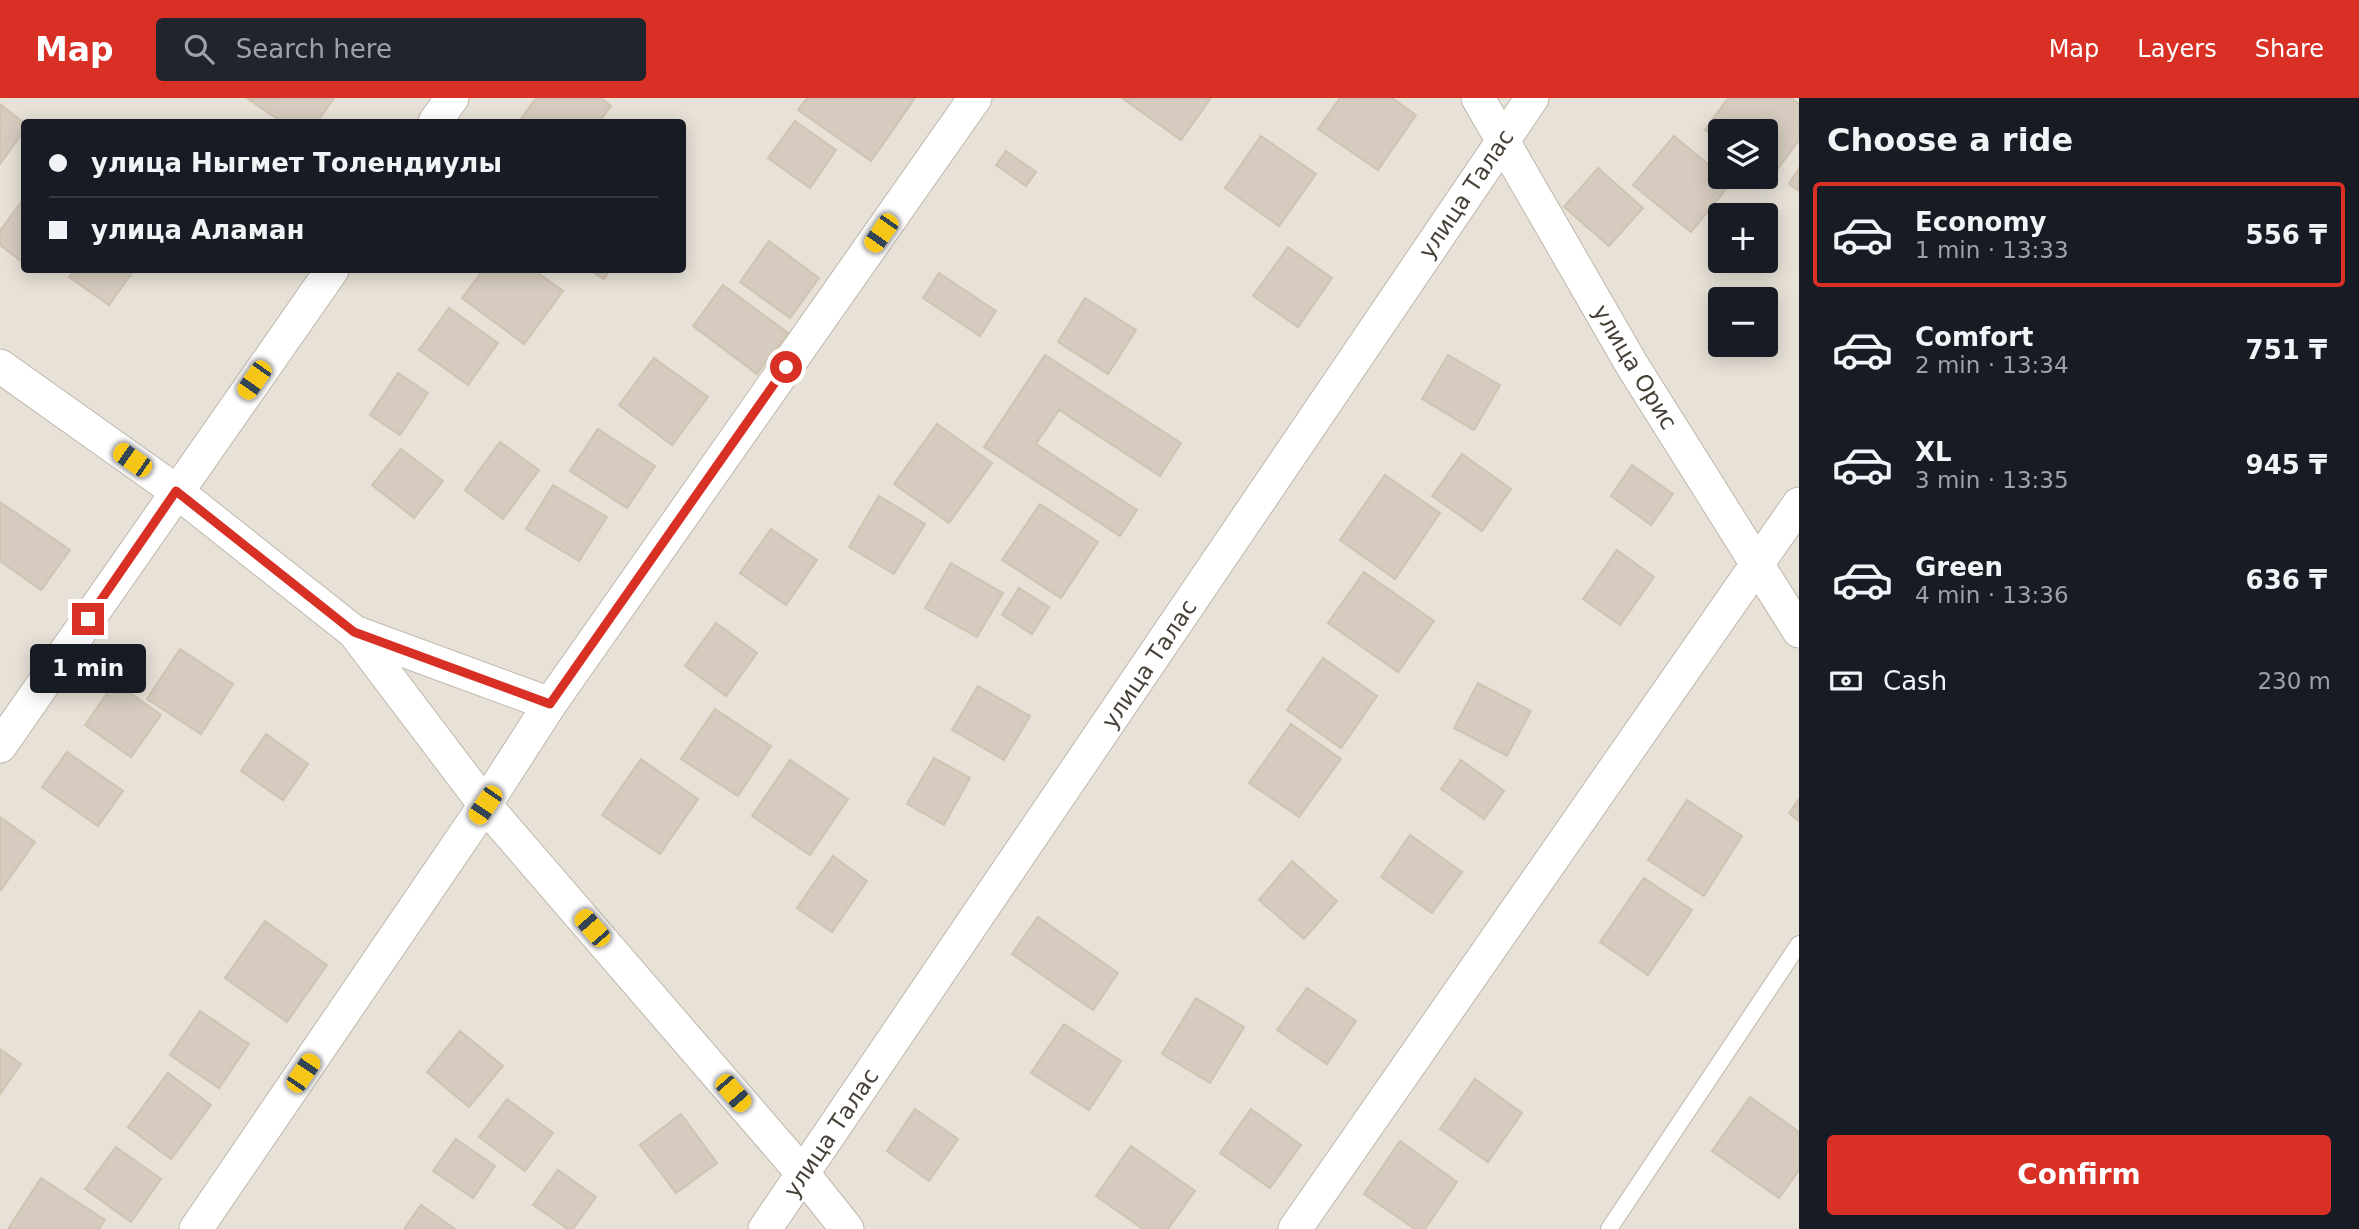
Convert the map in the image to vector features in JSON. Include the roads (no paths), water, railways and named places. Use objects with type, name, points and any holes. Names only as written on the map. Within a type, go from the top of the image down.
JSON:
[{"type":"street","points":[[437,119],[452,98]]},
{"type":"street","points":[[196,1229],[485,805],[550,704],[975,98]]},
{"type":"street","name":"улица Орис","points":[[1478,98],[1632,365],[1799,631]]},
{"type":"street","name":"улица Талас","points":[[765,1229],[1532,98]]},
{"type":"street","points":[[0,746],[330,273]]},
{"type":"street","points":[[0,366],[176,491],[354,632],[485,805],[804,1175],[847,1229]]},
{"type":"street","points":[[1295,1229],[1799,505]]},
{"type":"street","points":[[354,632],[550,704]]},
{"type":"lane","points":[[1609,1229],[1799,944]]}]
